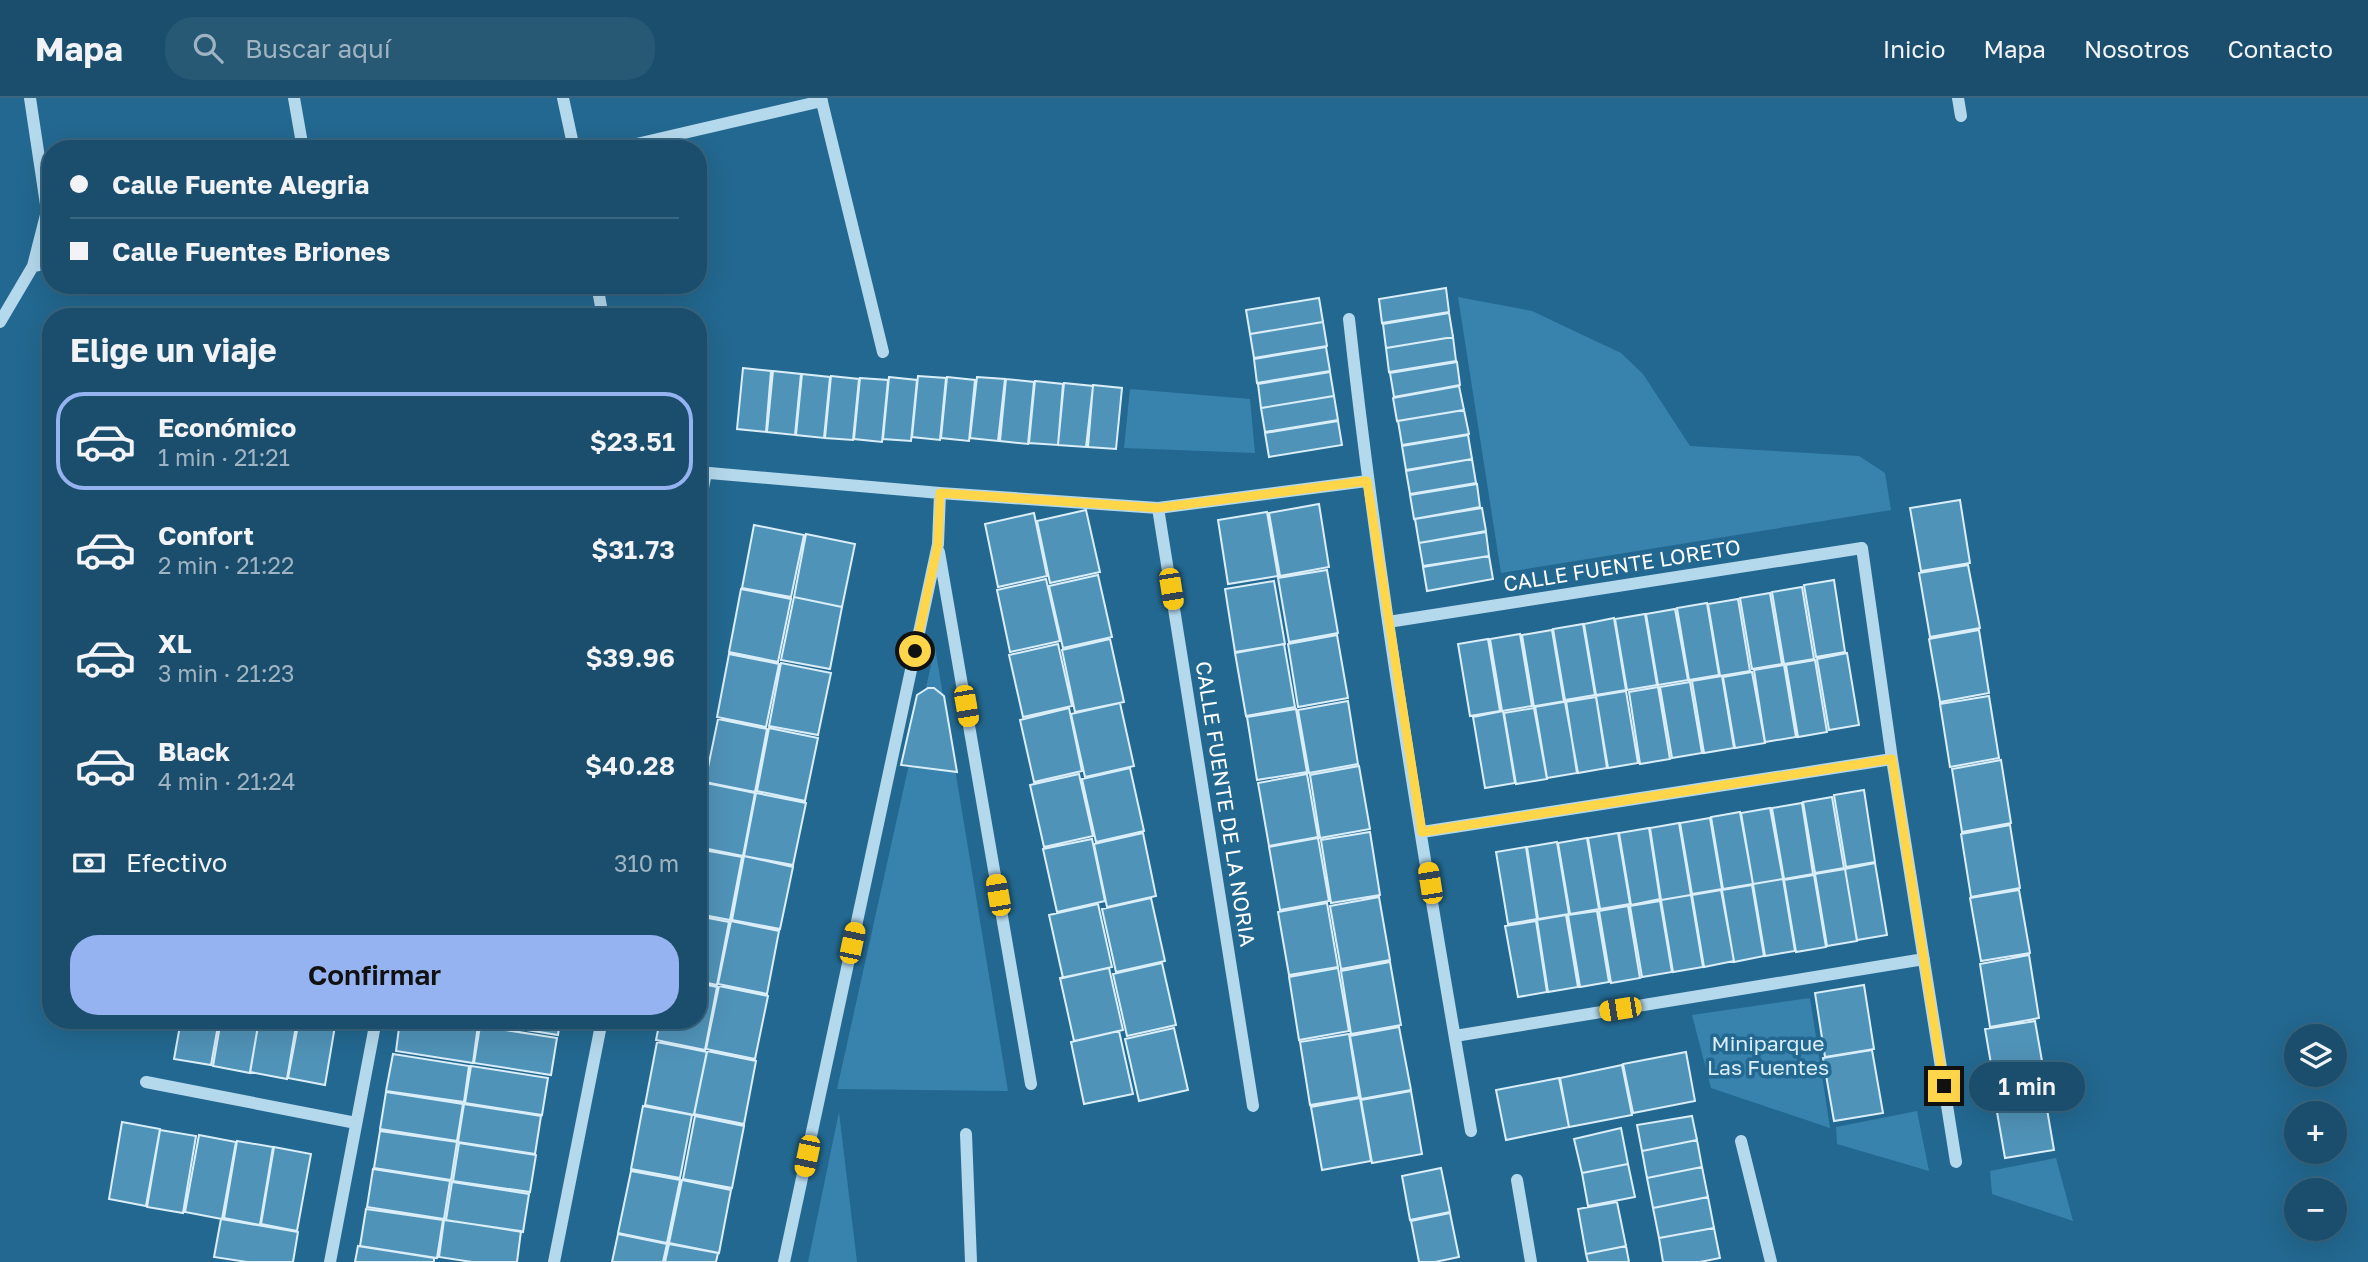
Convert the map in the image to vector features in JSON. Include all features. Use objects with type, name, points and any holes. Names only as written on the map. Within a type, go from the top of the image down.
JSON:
[{"type":"street","points":[[30,98],[42,178]]},
{"type":"street","points":[[293,98],[301,140]]},
{"type":"street","points":[[563,98],[572,140]]},
{"type":"street","points":[[1958,98],[1961,116]]},
{"type":"street","points":[[653,140],[821,100],[883,352]]},
{"type":"street","points":[[0,321],[33,267],[42,231]]},
{"type":"street","points":[[33,267],[42,265]]},
{"type":"street","points":[[1349,319],[1367,481],[1388,622],[1471,1131]]},
{"type":"street","points":[[707,472],[940,493],[1158,508],[1367,481]]},
{"type":"street","points":[[784,1262],[938,544],[940,493]]},
{"type":"street","name":"CALLE FUENTE DE LA NORIA","points":[[1158,508],[1253,1106]]},
{"type":"street","points":[[938,544],[1031,1084]]},
{"type":"street","name":"CALLE FUENTE LORETO","points":[[1388,622],[1862,548],[1892,759]]},
{"type":"street","points":[[1422,832],[1892,759],[1956,1162]]},
{"type":"street","points":[[1455,1036],[1924,959]]},
{"type":"street","points":[[330,1262],[374,1029]]},
{"type":"street","points":[[554,1262],[600,1029]]},
{"type":"street","points":[[146,1082],[356,1123]]},
{"type":"street","points":[[966,1134],[971,1262]]},
{"type":"street","points":[[1741,1141],[1770,1262]]},
{"type":"street","points":[[1517,1180],[1531,1262]]},
{"type":"green space","points":[[1458,297],[1532,311],[1621,353],[1643,374],[1690,446],[1859,456],[1885,473],[1891,510],[1501,573]]},
{"type":"green space","points":[[1130,389],[1250,399],[1255,453],[1124,448]]},
{"type":"green space","points":[[935,647],[1008,1091],[837,1089]]},
{"type":"green space","name":"Miniparque Las Fuentes","points":[[1810,998],[1830,1128],[1711,1088],[1692,1015]]},
{"type":"green space","points":[[1917,1111],[1929,1171],[1837,1144],[1836,1127]]},
{"type":"green space","points":[[839,1112],[857,1262],[808,1262]]},
{"type":"green space","points":[[2056,1158],[2073,1221],[1992,1194],[1990,1171]]},
{"type":"building","points":[[1446,288],[1449,312],[1382,323],[1379,299]]},
{"type":"building","points":[[1319,298],[1323,322],[1250,334],[1246,310]]},
{"type":"building","points":[[1449,313],[1453,337],[1386,348],[1383,324]]},
{"type":"building","points":[[1323,322],[1327,346],[1254,358],[1250,334]]},
{"type":"building","points":[[1453,337],[1456,361],[1389,372],[1386,348]]},
{"type":"building","points":[[1326,347],[1330,371],[1257,383],[1254,359]]},
{"type":"building","points":[[1457,362],[1460,385],[1394,397],[1390,373]]},
{"type":"building","points":[[743,368],[771,371],[766,432],[737,429]]},
{"type":"building","points":[[773,371],[801,374],[795,435],[767,432]]},
{"type":"building","points":[[1330,372],[1334,396],[1261,408],[1258,384]]},
{"type":"building","points":[[802,374],[830,377],[824,438],[796,435]]},
{"type":"building","points":[[831,376],[859,379],[853,440],[825,438]]},
{"type":"building","points":[[918,376],[946,378],[940,440],[912,437]]},
{"type":"building","points":[[889,377],[917,380],[911,441],[883,439]]},
{"type":"building","points":[[947,377],[975,380],[969,441],[941,438]]},
{"type":"building","points":[[977,377],[1005,379],[998,441],[970,438]]},
{"type":"building","points":[[860,378],[888,380],[882,442],[854,439]]},
{"type":"building","points":[[1006,379],[1034,382],[1028,444],[1000,441]]},
{"type":"building","points":[[1035,381],[1063,384],[1058,445],[1029,443]]},
{"type":"building","points":[[1064,383],[1093,386],[1086,447],[1058,445]]},
{"type":"building","points":[[1093,385],[1122,388],[1116,449],[1088,447]]},
{"type":"building","points":[[1459,386],[1464,410],[1397,421],[1393,398]]},
{"type":"building","points":[[1334,396],[1338,420],[1265,432],[1261,408]]},
{"type":"building","points":[[1464,410],[1469,434],[1402,445],[1398,421]]},
{"type":"building","points":[[1338,421],[1342,445],[1269,457],[1265,433]]},
{"type":"building","points":[[1468,435],[1472,459],[1406,470],[1402,446]]},
{"type":"building","points":[[1472,459],[1476,483],[1410,494],[1406,471]]},
{"type":"building","points":[[1477,484],[1480,507],[1414,519],[1410,495]]},
{"type":"building","points":[[1960,500],[1970,563],[1921,571],[1910,508]]},
{"type":"building","points":[[1319,504],[1329,567],[1280,576],[1269,513]]},
{"type":"building","points":[[1482,508],[1486,531],[1419,543],[1415,519]]},
{"type":"building","points":[[1086,510],[1100,572],[1050,583],[1037,521]]},
{"type":"building","points":[[1267,512],[1278,576],[1228,584],[1218,520]]},
{"type":"building","points":[[1034,513],[1047,576],[998,587],[985,524]]},
{"type":"building","points":[[754,525],[804,535],[791,597],[742,588]]},
{"type":"building","points":[[1486,532],[1489,556],[1423,566],[1419,543]]},
{"type":"building","points":[[806,534],[855,544],[842,607],[794,597]]},
{"type":"building","points":[[1489,556],[1493,579],[1427,591],[1423,567]]},
{"type":"building","points":[[1968,565],[1980,628],[1930,637],[1919,573]]},
{"type":"building","points":[[1327,570],[1338,633],[1289,642],[1278,578]]},
{"type":"building","points":[[1098,575],[1112,637],[1063,648],[1049,586]]},
{"type":"building","points":[[1046,579],[1060,641],[1010,652],[997,590]]},
{"type":"building","points":[[1834,580],[1845,652],[1816,657],[1804,585]]},
{"type":"building","points":[[1274,581],[1285,644],[1235,652],[1225,589]]},
{"type":"building","points":[[1802,587],[1814,659],[1784,664],[1772,592]]},
{"type":"building","points":[[741,589],[791,599],[778,662],[729,652]]},
{"type":"building","points":[[1770,593],[1782,664],[1752,669],[1740,598]]},
{"type":"building","points":[[794,597],[842,607],[830,669],[781,660]]},
{"type":"building","points":[[1738,599],[1750,671],[1720,676],[1708,604]]},
{"type":"building","points":[[1707,603],[1719,675],[1689,680],[1677,608]]},
{"type":"building","points":[[1675,609],[1688,680],[1658,685],[1646,614]]},
{"type":"building","points":[[1645,614],[1657,685],[1627,690],[1615,619]]},
{"type":"building","points":[[1614,618],[1626,690],[1596,695],[1584,624]]},
{"type":"building","points":[[1583,624],[1595,695],[1565,700],[1553,629]]},
{"type":"building","points":[[1552,630],[1564,702],[1534,707],[1522,635]]},
{"type":"building","points":[[1979,630],[1989,693],[1940,702],[1929,639]]},
{"type":"building","points":[[1520,634],[1532,706],[1502,711],[1490,639]]},
{"type":"building","points":[[1337,635],[1348,698],[1298,707],[1288,644]]},
{"type":"building","points":[[1110,639],[1124,702],[1075,712],[1062,650]]},
{"type":"building","points":[[1488,639],[1500,711],[1470,716],[1458,644]]},
{"type":"building","points":[[1058,644],[1072,706],[1023,717],[1009,655]]},
{"type":"building","points":[[1284,644],[1295,707],[1246,716],[1235,653]]},
{"type":"building","points":[[1847,653],[1859,725],[1829,730],[1817,659]]},
{"type":"building","points":[[729,654],[779,664],[766,727],[717,717]]},
{"type":"building","points":[[1815,660],[1827,732],[1798,737],[1786,665]]},
{"type":"building","points":[[781,663],[831,673],[818,735],[769,726]]},
{"type":"building","points":[[1784,665],[1796,737],[1765,742],[1754,670]]},
{"type":"building","points":[[1752,672],[1765,743],[1735,748],[1723,677]]},
{"type":"building","points":[[1722,676],[1734,748],[1704,753],[1692,681]]},
{"type":"building","points":[[1690,682],[1702,753],[1672,758],[1660,687]]},
{"type":"building","points":[[1658,687],[1670,759],[1640,764],[1629,692]]},
{"type":"building","points":[[928,688],[934,688],[944,696],[957,772],[901,765],[917,695]]},
{"type":"building","points":[[1626,691],[1638,763],[1608,768],[1596,696]]},
{"type":"building","points":[[1989,696],[1999,758],[1950,767],[1940,704]]},
{"type":"building","points":[[1596,697],[1607,768],[1578,773],[1565,702]]},
{"type":"building","points":[[1348,701],[1358,764],[1309,773],[1298,710]]},
{"type":"building","points":[[1566,701],[1577,773],[1547,778],[1535,706]]},
{"type":"building","points":[[1120,703],[1134,766],[1085,777],[1071,714]]},
{"type":"building","points":[[1069,708],[1082,771],[1034,782],[1020,720]]},
{"type":"building","points":[[1534,708],[1547,779],[1516,784],[1504,713]]},
{"type":"building","points":[[1296,709],[1307,772],[1257,780],[1247,717]]},
{"type":"building","points":[[1503,711],[1515,783],[1485,788],[1473,717]]},
{"type":"building","points":[[718,719],[767,729],[755,792],[707,782]]},
{"type":"building","points":[[769,728],[818,738],[805,801],[757,791]]},
{"type":"building","points":[[2001,760],[2011,823],[1962,832],[1952,769]]},
{"type":"building","points":[[1359,766],[1370,829],[1320,838],[1310,775]]},
{"type":"building","points":[[1130,768],[1144,831],[1096,842],[1082,779]]},
{"type":"building","points":[[1079,774],[1093,836],[1044,847],[1030,785]]},
{"type":"building","points":[[1307,774],[1318,837],[1269,846],[1258,783]]},
{"type":"building","points":[[707,783],[755,793],[743,856],[707,849]]},
{"type":"building","points":[[1864,790],[1875,862],[1846,867],[1834,795]]},
{"type":"building","points":[[756,793],[806,803],[793,865],[744,856]]},
{"type":"building","points":[[1832,797],[1844,868],[1815,873],[1803,802]]},
{"type":"building","points":[[1802,803],[1813,874],[1784,879],[1772,808]]},
{"type":"building","points":[[1770,808],[1783,879],[1753,884],[1741,813]]},
{"type":"building","points":[[1740,812],[1753,884],[1723,889],[1711,817]]},
{"type":"building","points":[[1710,818],[1722,889],[1692,894],[1680,823]]},
{"type":"building","points":[[1679,823],[1691,895],[1661,900],[1650,828]]},
{"type":"building","points":[[2010,825],[2020,888],[1971,897],[1961,834]]},
{"type":"building","points":[[1649,828],[1660,899],[1631,905],[1619,833]]},
{"type":"building","points":[[1370,832],[1380,895],[1331,903],[1321,840]]},
{"type":"building","points":[[1143,833],[1156,896],[1107,907],[1094,844]]},
{"type":"building","points":[[1618,833],[1630,904],[1600,909],[1588,838]]},
{"type":"building","points":[[1318,838],[1329,901],[1280,910],[1269,847]]},
{"type":"building","points":[[1587,838],[1599,909],[1570,914],[1558,843]]},
{"type":"building","points":[[1092,839],[1105,901],[1057,912],[1043,849]]},
{"type":"building","points":[[1557,842],[1569,914],[1538,919],[1527,847]]},
{"type":"building","points":[[1526,847],[1537,919],[1508,924],[1496,852]]},
{"type":"building","points":[[707,851],[742,857],[730,920],[707,916]]},
{"type":"building","points":[[744,856],[793,867],[780,929],[732,920]]},
{"type":"building","points":[[1875,863],[1887,935],[1857,940],[1845,869]]},
{"type":"building","points":[[1845,869],[1857,941],[1827,946],[1815,874]]},
{"type":"building","points":[[1814,875],[1826,947],[1796,952],[1784,880]]},
{"type":"building","points":[[1783,879],[1795,951],[1765,956],[1753,884]]},
{"type":"building","points":[[1752,885],[1764,956],[1734,962],[1722,890]]},
{"type":"building","points":[[1721,890],[1734,961],[1704,967],[1692,895]]},
{"type":"building","points":[[2019,890],[2030,953],[1981,961],[1970,898]]},
{"type":"building","points":[[1691,895],[1703,967],[1673,972],[1661,900]]},
{"type":"building","points":[[1379,897],[1390,960],[1341,969],[1330,906]]},
{"type":"building","points":[[1151,898],[1165,961],[1116,972],[1102,909]]},
{"type":"building","points":[[1660,901],[1672,972],[1642,977],[1630,906]]},
{"type":"building","points":[[1327,903],[1338,967],[1289,975],[1278,912]]},
{"type":"building","points":[[1098,904],[1112,967],[1063,978],[1049,915]]},
{"type":"building","points":[[1628,906],[1640,978],[1611,983],[1599,911]]},
{"type":"building","points":[[1597,911],[1609,982],[1580,987],[1568,915]]},
{"type":"building","points":[[1566,915],[1578,987],[1548,992],[1537,920]]},
{"type":"building","points":[[707,918],[729,922],[717,985],[707,983]]},
{"type":"building","points":[[731,921],[779,931],[767,994],[718,984]]},
{"type":"building","points":[[1536,921],[1547,992],[1518,997],[1505,926]]},
{"type":"building","points":[[2029,955],[2039,1018],[1990,1027],[1980,964]]},
{"type":"building","points":[[1390,962],[1401,1025],[1351,1034],[1341,971]]},
{"type":"building","points":[[1162,963],[1176,1025],[1127,1036],[1113,974]]},
{"type":"building","points":[[1109,968],[1123,1030],[1074,1041],[1060,978]]},
{"type":"building","points":[[1338,968],[1349,1031],[1299,1040],[1289,977]]},
{"type":"building","points":[[707,985],[717,987],[705,1050],[656,1040],[658,1029],[707,1029]]},
{"type":"building","points":[[1864,985],[1874,1049],[1825,1057],[1815,993]]},
{"type":"building","points":[[719,986],[768,996],[755,1059],[706,1049]]},
{"type":"building","points":[[2035,1021],[2046,1084],[1996,1093],[1985,1029]]},
{"type":"building","points":[[1399,1027],[1411,1090],[1361,1099],[1350,1036]]},
{"type":"building","points":[[1174,1028],[1188,1090],[1139,1101],[1125,1039]]},
{"type":"building","points":[[179,1029],[217,1029],[211,1065],[174,1059]]},
{"type":"building","points":[[219,1029],[257,1029],[250,1073],[213,1066]]},
{"type":"building","points":[[257,1029],[295,1029],[287,1079],[250,1072]]},
{"type":"building","points":[[297,1029],[334,1029],[325,1085],[288,1078]]},
{"type":"building","points":[[399,1029],[477,1029],[473,1063],[396,1051]]},
{"type":"building","points":[[480,1029],[499,1029],[557,1038],[551,1075],[474,1063]]},
{"type":"building","points":[[520,1029],[559,1029],[558,1035]]},
{"type":"building","points":[[1119,1031],[1133,1094],[1084,1104],[1071,1042]]},
{"type":"building","points":[[1349,1034],[1359,1097],[1310,1105],[1300,1042]]},
{"type":"building","points":[[657,1042],[707,1052],[694,1115],[645,1105]]},
{"type":"building","points":[[1872,1050],[1883,1113],[1834,1121],[1823,1058]]},
{"type":"building","points":[[707,1051],[756,1061],[744,1124],[694,1114]]},
{"type":"building","points":[[1686,1052],[1695,1101],[1633,1113],[1623,1064]]},
{"type":"building","points":[[393,1054],[469,1066],[464,1102],[386,1091]]},
{"type":"building","points":[[1622,1065],[1632,1115],[1569,1127],[1560,1078]]},
{"type":"building","points":[[471,1066],[548,1078],[542,1115],[465,1103]]},
{"type":"building","points":[[1559,1078],[1569,1127],[1506,1140],[1496,1090]]},
{"type":"building","points":[[2043,1086],[2054,1150],[2005,1158],[1994,1095]]},
{"type":"building","points":[[1411,1091],[1422,1154],[1372,1163],[1361,1100]]},
{"type":"building","points":[[386,1092],[463,1104],[457,1141],[380,1129]]},
{"type":"building","points":[[1360,1098],[1371,1161],[1322,1170],[1311,1107]]},
{"type":"building","points":[[464,1104],[541,1116],[535,1154],[458,1142]]},
{"type":"building","points":[[643,1106],[692,1115],[680,1178],[631,1169]]},
{"type":"building","points":[[695,1116],[744,1126],[732,1188],[683,1179]]},
{"type":"building","points":[[1692,1116],[1697,1140],[1642,1151],[1637,1125]]},
{"type":"building","points":[[122,1122],[160,1129],[146,1206],[109,1199]]},
{"type":"building","points":[[1621,1128],[1628,1164],[1582,1173],[1574,1139]]},
{"type":"building","points":[[160,1130],[196,1136],[183,1213],[147,1207]]},
{"type":"building","points":[[380,1131],[457,1142],[451,1180],[374,1168]]},
{"type":"building","points":[[199,1135],[236,1142],[222,1219],[185,1212]]},
{"type":"building","points":[[1697,1140],[1702,1167],[1647,1178],[1642,1151]]},
{"type":"building","points":[[237,1141],[273,1147],[260,1225],[224,1218]]},
{"type":"building","points":[[459,1143],[536,1155],[530,1192],[453,1181]]},
{"type":"building","points":[[274,1147],[311,1154],[297,1231],[261,1224]]},
{"type":"building","points":[[1628,1164],[1635,1197],[1588,1206],[1582,1173]]},
{"type":"building","points":[[1702,1167],[1708,1197],[1653,1208],[1647,1178]]},
{"type":"building","points":[[1441,1168],[1450,1212],[1410,1220],[1402,1176]]},
{"type":"building","points":[[373,1169],[450,1181],[444,1219],[367,1207]]},
{"type":"building","points":[[631,1171],[680,1180],[667,1243],[618,1233]]},
{"type":"building","points":[[682,1180],[731,1190],[719,1253],[669,1243]]},
{"type":"building","points":[[452,1182],[529,1194],[523,1232],[446,1220]]},
{"type":"building","points":[[1708,1197],[1714,1228],[1659,1238],[1653,1208]]},
{"type":"building","points":[[1617,1202],[1626,1246],[1586,1254],[1578,1209]]},
{"type":"building","points":[[366,1209],[443,1220],[437,1258],[360,1246]]},
{"type":"building","points":[[1450,1213],[1459,1257],[1419,1262],[1411,1221]]},
{"type":"building","points":[[221,1219],[298,1232],[293,1262],[247,1262],[214,1257]]},
{"type":"building","points":[[444,1220],[521,1231],[517,1262],[472,1262],[439,1257]]},
{"type":"building","points":[[1714,1228],[1720,1258],[1700,1262],[1663,1262],[1659,1238]]},
{"type":"building","points":[[618,1234],[667,1244],[663,1262],[612,1262]]},
{"type":"building","points":[[669,1244],[718,1253],[716,1262],[665,1262]]},
{"type":"building","points":[[358,1246],[434,1258],[434,1262],[355,1262]]},
{"type":"building","points":[[1626,1246],[1629,1262],[1588,1262],[1586,1254]]},
{"type":"route","points":[[915,651],[938,544],[940,493],[1158,508],[1367,481],[1422,832],[1892,759],[1944,1086]]}]
